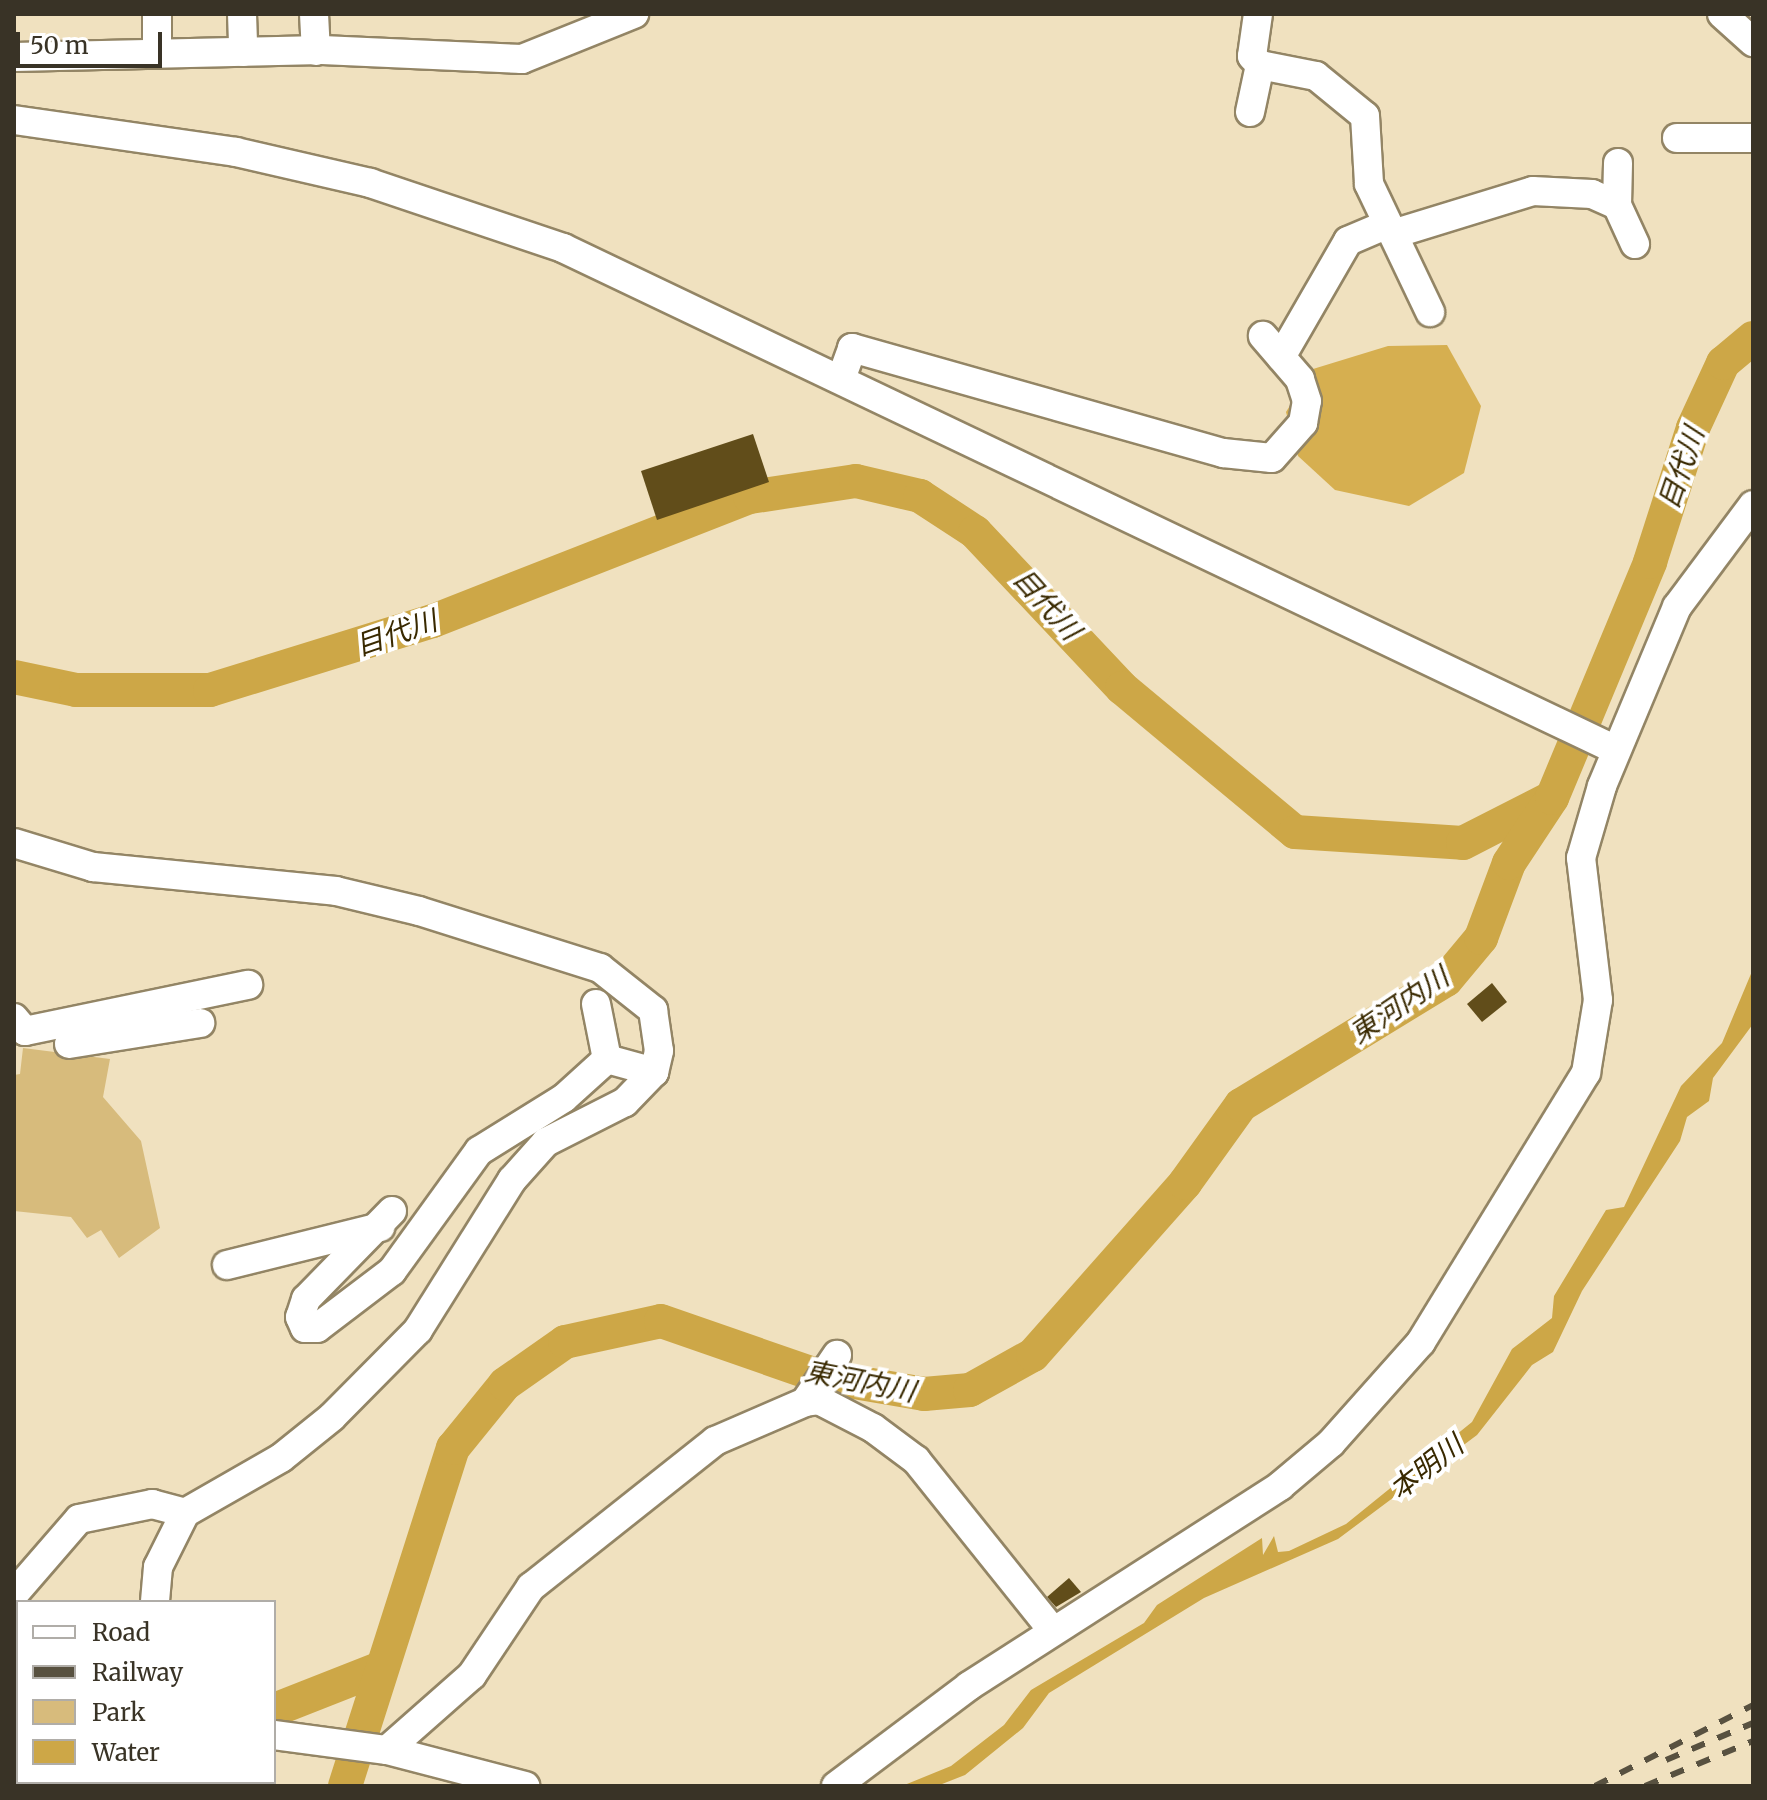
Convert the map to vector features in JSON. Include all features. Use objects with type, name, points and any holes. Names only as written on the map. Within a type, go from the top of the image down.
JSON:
[{"type":"street","points":[[157,14],[157,54]]},
{"type":"street","points":[[242,14],[243,52]]},
{"type":"street","points":[[314,14],[316,51]]},
{"type":"street","points":[[14,57],[316,51],[522,59],[634,14]]},
{"type":"street","points":[[1258,14],[1252,56],[1260,65],[1316,76],[1365,116],[1369,184],[1430,312]]},
{"type":"street","points":[[1722,14],[1753,42]]},
{"type":"street","points":[[1250,112],[1260,65]]},
{"type":"street","points":[[14,120],[236,152],[370,183],[563,248],[1609,747]]},
{"type":"street","points":[[1677,138],[1753,138]]},
{"type":"street","points":[[1618,163],[1617,205],[1635,244]]},
{"type":"street","points":[[841,379],[852,348],[1223,453],[1272,458],[1303,423],[1307,401],[1272,346],[1348,241],[1533,191],[1592,194],[1617,205]]},
{"type":"street","points":[[836,1786],[1053,1631],[1280,1486],[1388,1382],[1448,1303],[1586,1073],[1598,1000],[1581,858],[1609,747],[1677,607],[1753,505]]},
{"type":"street","points":[[14,843],[93,867],[336,891],[600,968],[653,1010],[659,1051],[654,1072],[625,1102],[546,1142],[512,1180],[418,1330],[332,1417],[281,1458],[185,1513],[158,1567],[155,1600]]},
{"type":"street","points":[[20,1025],[248,985]]},
{"type":"street","points":[[596,1004],[607,1059]]},
{"type":"street","points":[[20,1025],[51,1047],[200,1023]]},
{"type":"street","points":[[607,1059],[654,1072]]},
{"type":"street","points":[[227,1265],[386,1219],[306,1299],[300,1317],[305,1328],[317,1328],[392,1271],[479,1151],[564,1098],[607,1059]]},
{"type":"street","points":[[381,1749],[472,1675],[531,1587],[715,1441],[813,1395],[837,1355]]},
{"type":"street","points":[[813,1395],[873,1428],[916,1460],[1053,1631]]},
{"type":"street","points":[[14,1594],[79,1519],[152,1504],[185,1513]]},
{"type":"street","points":[[281,1740],[325,1739],[381,1749],[525,1786]]},
{"type":"green space","points":[[23,1048],[110,1059],[103,1097],[141,1141],[160,1228],[119,1258],[101,1230],[87,1238],[71,1217],[14,1211],[14,1075],[20,1074]]},
{"type":"shaded area","points":[[1447,345],[1481,406],[1464,473],[1409,506],[1335,490],[1298,456],[1286,412],[1313,369],[1388,346]]},
{"type":"water","name":"本明川","points":[[1753,969],[1753,1024],[1713,1078],[1709,1101],[1687,1117],[1680,1141],[1582,1291],[1553,1352],[1532,1365],[1477,1435],[1338,1539],[1204,1598],[1049,1693],[1023,1728],[965,1775],[937,1786],[902,1786],[951,1766],[1004,1725],[1031,1690],[1144,1623],[1157,1605],[1262,1538],[1263,1555],[1274,1536],[1278,1552],[1289,1551],[1346,1524],[1472,1422],[1512,1349],[1552,1318],[1554,1296],[1606,1210],[1624,1207],[1681,1086],[1722,1043]]},
{"type":"building","points":[[753,434],[769,482],[657,520],[641,471]]},
{"type":"building","points":[[1492,983],[1507,1002],[1482,1022],[1467,1004]]},
{"type":"building","points":[[1069,1578],[1081,1592],[1056,1607],[1047,1597]]},
{"type":"waterway","name":"東河内川","points":[[345,1786],[453,1448],[505,1384],[565,1342],[661,1321],[819,1376],[924,1394],[970,1390],[1033,1355],[1185,1183],[1241,1105],[1446,980],[1481,938],[1509,863],[1552,798],[1650,562],[1693,428],[1723,363],[1753,338]]},
{"type":"waterway","name":"目代川","points":[[14,677],[76,690],[210,690],[433,621],[750,497],[856,481],[920,496],[975,532],[1122,688],[1295,832],[1463,843],[1549,799]]},
{"type":"waterway","points":[[276,1709],[378,1669]]},
{"type":"railway","points":[[1595,1786],[1753,1705]]},
{"type":"railway","points":[[1666,1760],[1753,1723]]},
{"type":"railway","points":[[1645,1786],[1753,1741]]}]
